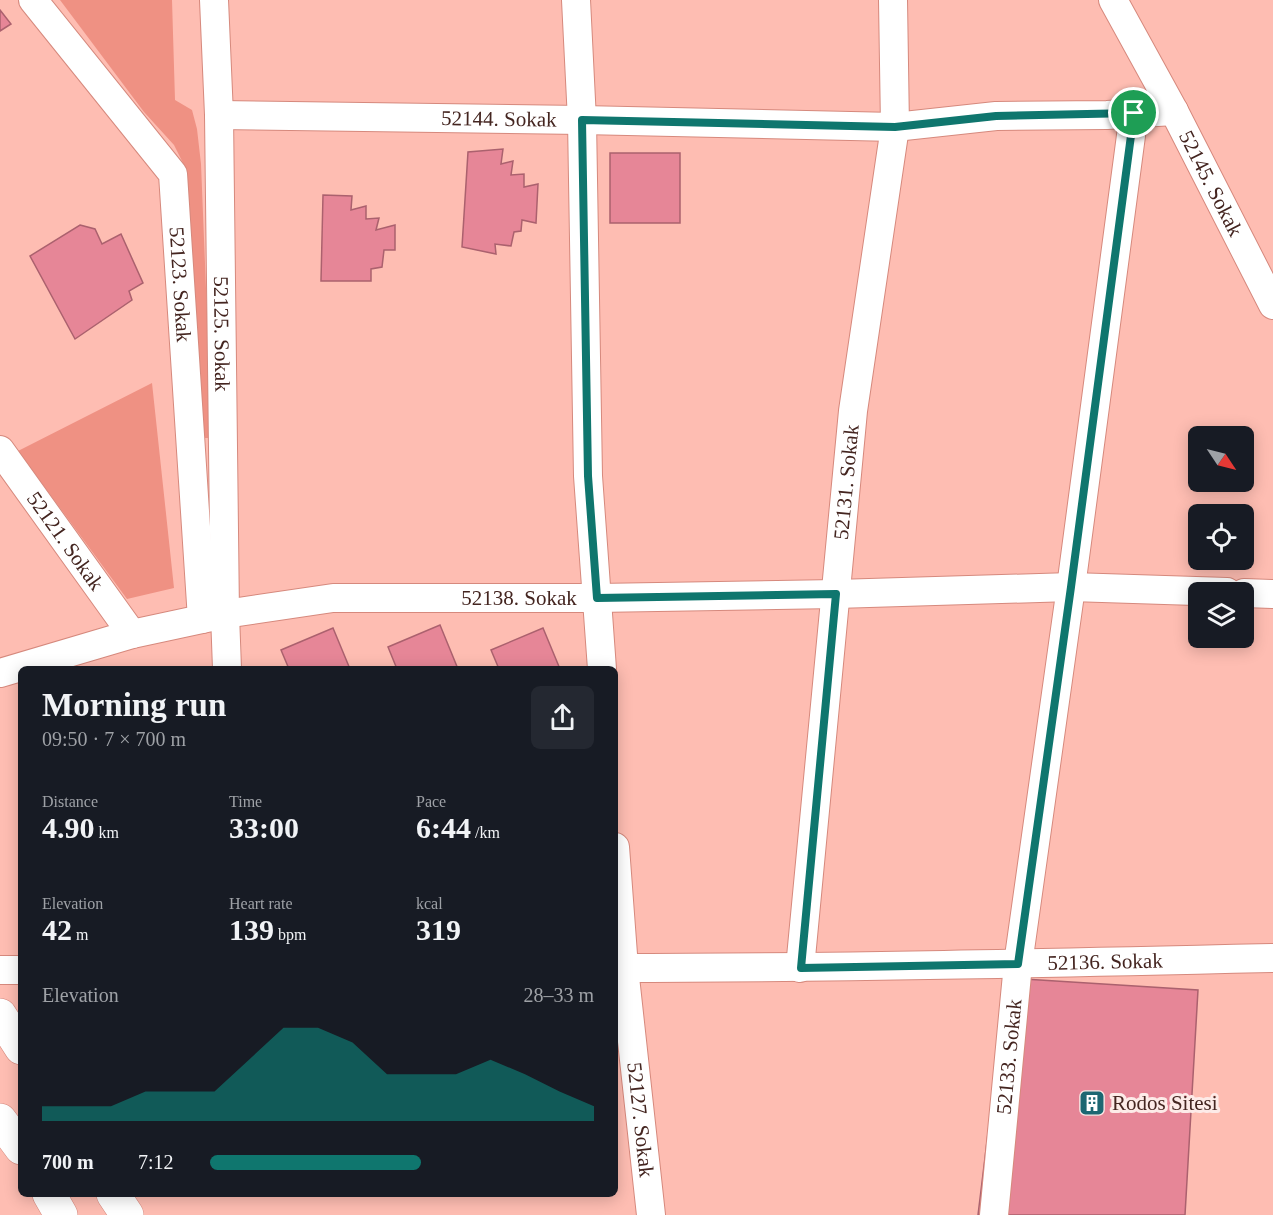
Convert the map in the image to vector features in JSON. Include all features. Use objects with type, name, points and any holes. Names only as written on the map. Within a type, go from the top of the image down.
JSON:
[{"type":"highway","points":[[0,1015],[18,1043]]},
{"type":"highway","points":[[0,1120],[18,1144]]},
{"type":"highway","points":[[50,1197],[61,1215]]},
{"type":"highway","points":[[115,1197],[127,1215]]},
{"type":"street","name":"52123. Sokak","points":[[33,0],[173,174],[214,616]]},
{"type":"street","name":"52125. Sokak","points":[[214,0],[219,116],[214,616],[226,666]]},
{"type":"street","points":[[576,0],[582,120],[588,476],[602,666]]},
{"type":"street","name":"52131. Sokak","points":[[801,968],[853,411],[895,127],[893,0]]},
{"type":"street","name":"52145. Sokak","points":[[1113,0],[1174,111],[1272,300]]},
{"type":"street","name":"52144. Sokak","points":[[219,116],[582,120],[895,127],[996,116],[1174,111]]},
{"type":"street","name":"52133. Sokak","points":[[994,1215],[1018,964],[1134,113]]},
{"type":"street","name":"52121. Sokak","points":[[0,450],[132,634]]},
{"type":"street","name":"52138. Sokak","points":[[24,666],[132,634],[214,616],[333,598],[597,598],[1071,587],[1188,591]]},
{"type":"street","points":[[1254,593],[1273,594]]},
{"type":"street","name":"52138. Sokak","points":[[0,673],[18,668]]},
{"type":"street","name":"52127. Sokak","points":[[618,938],[619,968],[651,1215]]},
{"type":"street","name":"52136. Sokak","points":[[619,968],[801,968],[1273,958]]},
{"type":"street","points":[[0,970],[18,970]]},
{"type":"street","points":[[0,1149],[18,1148]]},
{"type":"shaded area","points":[[60,0],[172,0],[175,100],[192,110],[197,129],[201,164],[212,438],[200,438],[185,167],[174,145],[144,112]]},
{"type":"shaded area","points":[[152,383],[174,588],[127,599],[18,451]]},
{"type":"building","points":[[0,10],[11,24],[0,31]]},
{"type":"building","points":[[503,149],[501,164],[513,161],[511,175],[524,174],[524,187],[538,184],[536,223],[522,220],[521,231],[514,232],[511,246],[495,244],[496,254],[462,247],[468,152]]},
{"type":"building","points":[[610,153],[680,153],[680,223],[610,223]]},
{"type":"building","points":[[323,195],[352,196],[351,210],[366,206],[366,219],[379,218],[376,230],[395,225],[395,250],[384,250],[382,267],[371,269],[371,281],[321,281]]},
{"type":"building","points":[[80,225],[95,229],[102,244],[121,234],[143,283],[129,291],[132,300],[75,339],[30,256]]},
{"type":"building","points":[[440,625],[457,666],[396,666],[388,647]]},
{"type":"building","points":[[333,628],[349,666],[288,666],[281,650]]},
{"type":"building","points":[[543,628],[559,666],[498,666],[491,650]]},
{"type":"building","name":"Rodos Sitesi","points":[[1007,978],[1198,990],[1185,1215],[978,1215]]},
{"type":"place","name":"Rodos Sitesi","points":[[1092,1103]]},
{"type":"route","points":[[1134,113],[1018,964],[801,968],[836,594],[597,598],[588,476],[582,120],[895,127],[996,116],[1134,113]]}]
